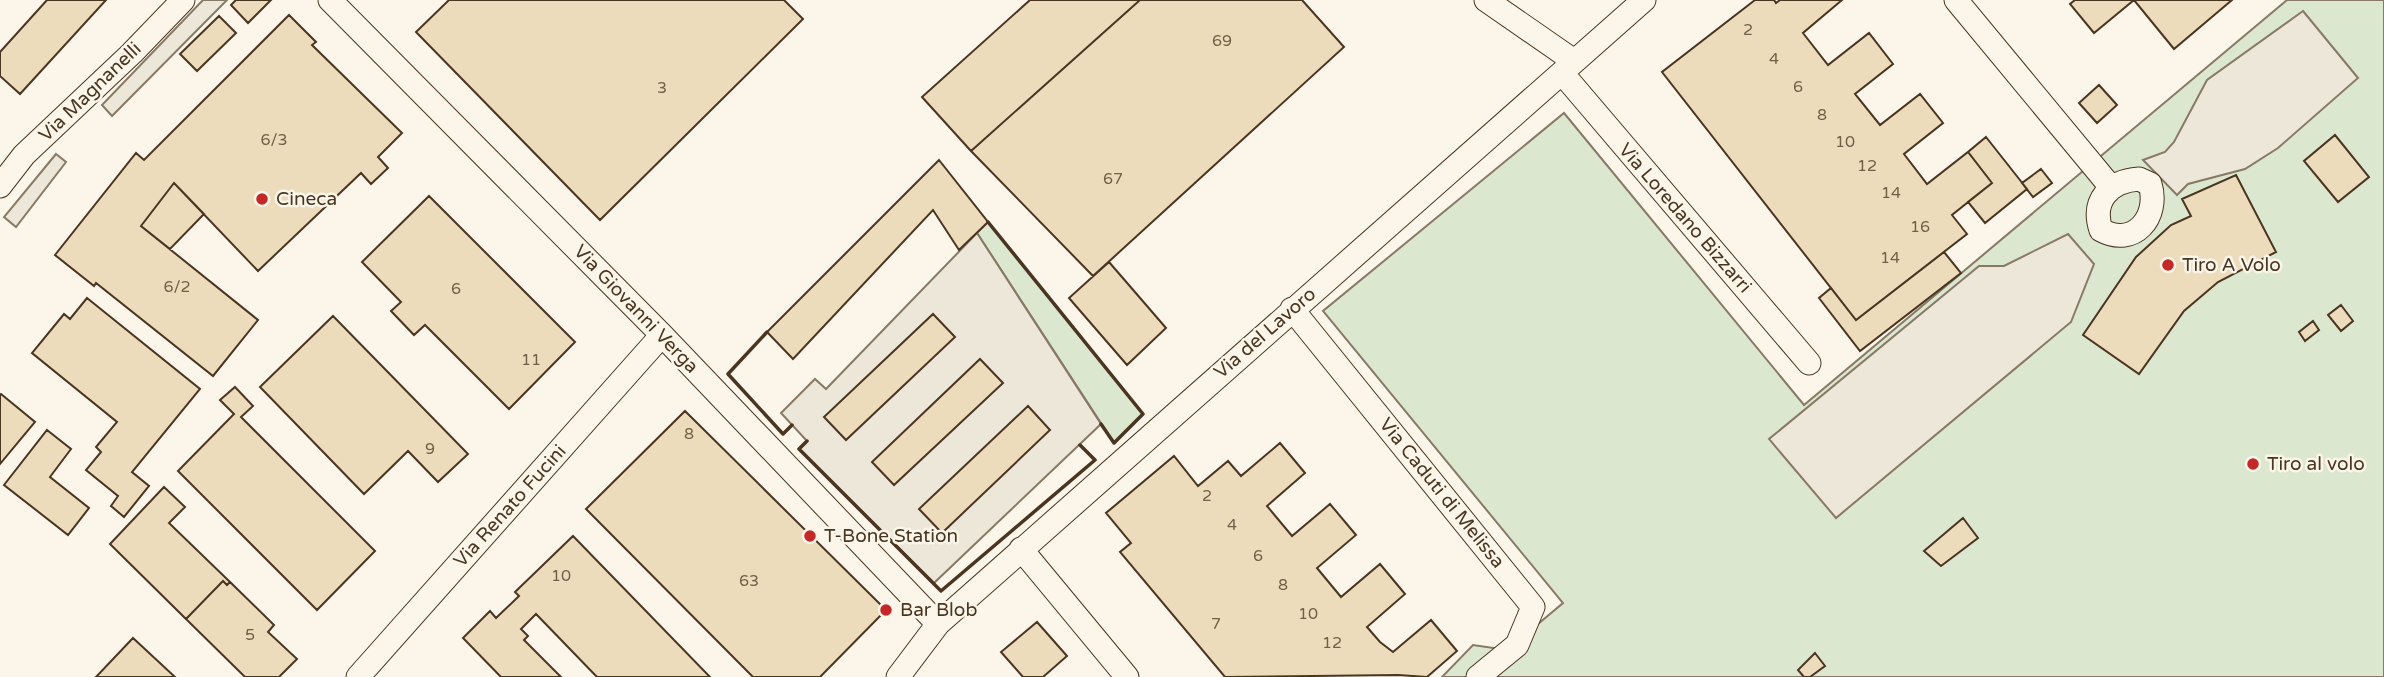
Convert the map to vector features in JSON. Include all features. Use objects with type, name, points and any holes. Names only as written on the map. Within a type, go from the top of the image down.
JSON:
[{"type":"street","name":"Via Magnanelli","points":[[0,187],[24,155],[132,53],[183,0]]},
{"type":"street","name":"Via Giovanni Verga","points":[[330,0],[662,335],[938,624]]},
{"type":"street","name":"Via Loredano Bizzarri","points":[[1486,0],[1568,67],[1809,363]]},
{"type":"street","name":"Via del Lavoro","points":[[898,677],[938,624],[1644,0]]},
{"type":"street","points":[[1956,0],[2110,186]]},
{"type":"street","name":"Via Caduti di Melissa","points":[[1292,309],[1533,607],[1517,645],[1478,677]]},
{"type":"street","name":"Via Renato Fucini","points":[[358,677],[662,335]]},
{"type":"street","points":[[1021,549],[1127,677]]},
{"type":"green space","points":[[2287,0],[2384,0],[2384,677],[1442,677],[1473,645],[1507,650],[1563,603],[1323,311],[1564,113],[1804,405]]},
{"type":"green space","points":[[988,222],[1143,414],[1114,443],[977,233]]},
{"type":"shaded area","points":[[203,0],[227,0],[112,116],[102,105]]},
{"type":"shaded area","points":[[2303,11],[2358,78],[2278,148],[2245,169],[2188,184],[2177,195],[2143,160],[2165,152],[2174,142],[2207,80]]},
{"type":"shaded area","points":[[56,154],[66,162],[16,227],[4,217]]},
{"type":"shaded area","points":[[977,233],[1101,424],[934,583],[799,449],[807,441],[781,413],[815,379],[826,389]]},
{"type":"shaded area","points":[[2068,234],[2094,264],[2071,322],[1836,518],[1769,439],[1979,266],[2004,266]]},
{"type":"building","points":[[47,0],[106,0],[20,94],[0,76],[0,52]]},
{"type":"building","points":[[236,0],[271,0],[248,23],[231,5]]},
{"type":"building","points":[[449,0],[784,0],[803,19],[600,220],[416,32]]},
{"type":"building","points":[[1030,0],[1140,0],[971,151],[922,97]]},
{"type":"building","points":[[1140,0],[1302,0],[1344,47],[1093,276],[971,151]]},
{"type":"building","points":[[1755,0],[1774,0],[1776,3],[1780,0],[1842,0],[1803,33],[1828,65],[1869,33],[1893,64],[1855,94],[1880,125],[1920,94],[1943,123],[1904,154],[1927,184],[1968,152],[1992,183],[1952,215],[1967,234],[1856,320],[1662,72]]},
{"type":"building","points":[[2075,0],[2134,0],[2094,33],[2070,4]]},
{"type":"building","points":[[2134,0],[2232,0],[2174,49]]},
{"type":"building","name":"Cineca","points":[[289,15],[316,42],[312,45],[402,133],[378,157],[388,168],[371,184],[361,173],[258,271],[174,183],[141,226],[258,320],[213,376],[96,283],[94,286],[55,255],[136,153],[144,160]]},
{"type":"building","points":[[219,16],[236,33],[197,71],[180,54]]},
{"type":"building","points":[[2099,85],[2117,105],[2097,123],[2079,103]]},
{"type":"building","points":[[2335,135],[2369,177],[2338,202],[2304,161]]},
{"type":"building","points":[[1986,137],[2027,189],[1985,223],[1968,202],[1992,183],[1968,152]]},
{"type":"building","points":[[939,160],[988,222],[959,250],[933,210],[793,359],[767,332]]},
{"type":"building","points":[[2041,169],[2052,183],[2033,197],[2022,183]]},
{"type":"building","points":[[2236,175],[2276,252],[2218,282],[2184,311],[2139,374],[2083,335],[2136,257],[2171,225],[2191,216],[2182,199]]},
{"type":"building","points":[[174,183],[204,214],[170,249],[141,226]]},
{"type":"building","points":[[429,196],[575,342],[509,409],[425,325],[414,335],[391,311],[401,302],[362,262]]},
{"type":"building","points":[[1944,252],[1961,273],[1860,351],[1819,298],[1831,288],[1856,320]]},
{"type":"building","points":[[1109,262],[1166,328],[1127,365],[1069,298]]},
{"type":"building","points":[[87,298],[200,389],[132,472],[149,486],[124,517],[111,506],[118,496],[86,470],[101,452],[96,447],[117,422],[32,353],[64,314],[70,319]]},
{"type":"building","points":[[2341,305],[2353,321],[2341,331],[2328,315]]},
{"type":"building","points":[[933,314],[955,337],[846,440],[824,417]]},
{"type":"building","points":[[333,316],[468,454],[438,482],[408,451],[364,494],[260,387]]},
{"type":"building","points":[[2313,321],[2319,330],[2305,341],[2299,332]]},
{"type":"building","points":[[980,359],[1003,383],[894,485],[872,462]]},
{"type":"building","points":[[235,387],[253,406],[241,417],[375,551],[317,610],[178,471],[234,414],[220,400]]},
{"type":"building","points":[[0,395],[35,422],[0,464]]},
{"type":"building","points":[[1028,406],[1050,430],[942,533],[919,509]]},
{"type":"building","points":[[685,411],[886,610],[820,677],[753,677],[586,509]]},
{"type":"building","points":[[47,430],[71,449],[50,477],[89,508],[68,535],[4,485]]},
{"type":"building","points":[[1280,443],[1305,473],[1267,506],[1292,536],[1330,504],[1356,535],[1317,568],[1341,597],[1380,564],[1405,594],[1367,627],[1380,642],[1393,652],[1431,620],[1457,651],[1427,677],[1225,677],[1120,552],[1131,543],[1106,513],[1174,456],[1198,486],[1228,461],[1241,476]]},
{"type":"building","points":[[164,487],[185,507],[169,523],[230,582],[227,585],[223,581],[186,619],[110,544]]},
{"type":"building","points":[[1963,518],[1978,538],[1941,566],[1924,551]]},
{"type":"building","points":[[573,536],[710,677],[597,677],[536,614],[521,629],[528,636],[524,640],[561,677],[501,677],[463,638],[490,611],[496,618],[519,596],[515,592]]},
{"type":"building","points":[[223,581],[227,585],[230,582],[274,625],[268,632],[297,659],[279,677],[245,677],[186,619]]},
{"type":"building","points":[[1037,622],[1067,656],[1043,677],[1023,677],[1001,652]]},
{"type":"building","points":[[133,638],[175,677],[96,677]]},
{"type":"building","points":[[1815,653],[1825,666],[1810,677],[1804,677],[1798,670]]},
{"type":"wall","points":[[988,222],[1143,414],[1114,443],[1101,424]]},
{"type":"wall","points":[[767,332],[728,374],[783,434],[792,425]]},
{"type":"wall","points":[[807,441],[799,449],[941,591],[1095,460],[1080,445]]},
{"type":"place","name":"Cineca","points":[[262,199]]},
{"type":"place","name":"Tiro A Volo","points":[[2168,265]]},
{"type":"place","name":"Tiro al volo","points":[[2253,464]]},
{"type":"place","name":"T-Bone Station","points":[[810,536]]},
{"type":"place","name":"Bar Blob","points":[[886,610]]}]
